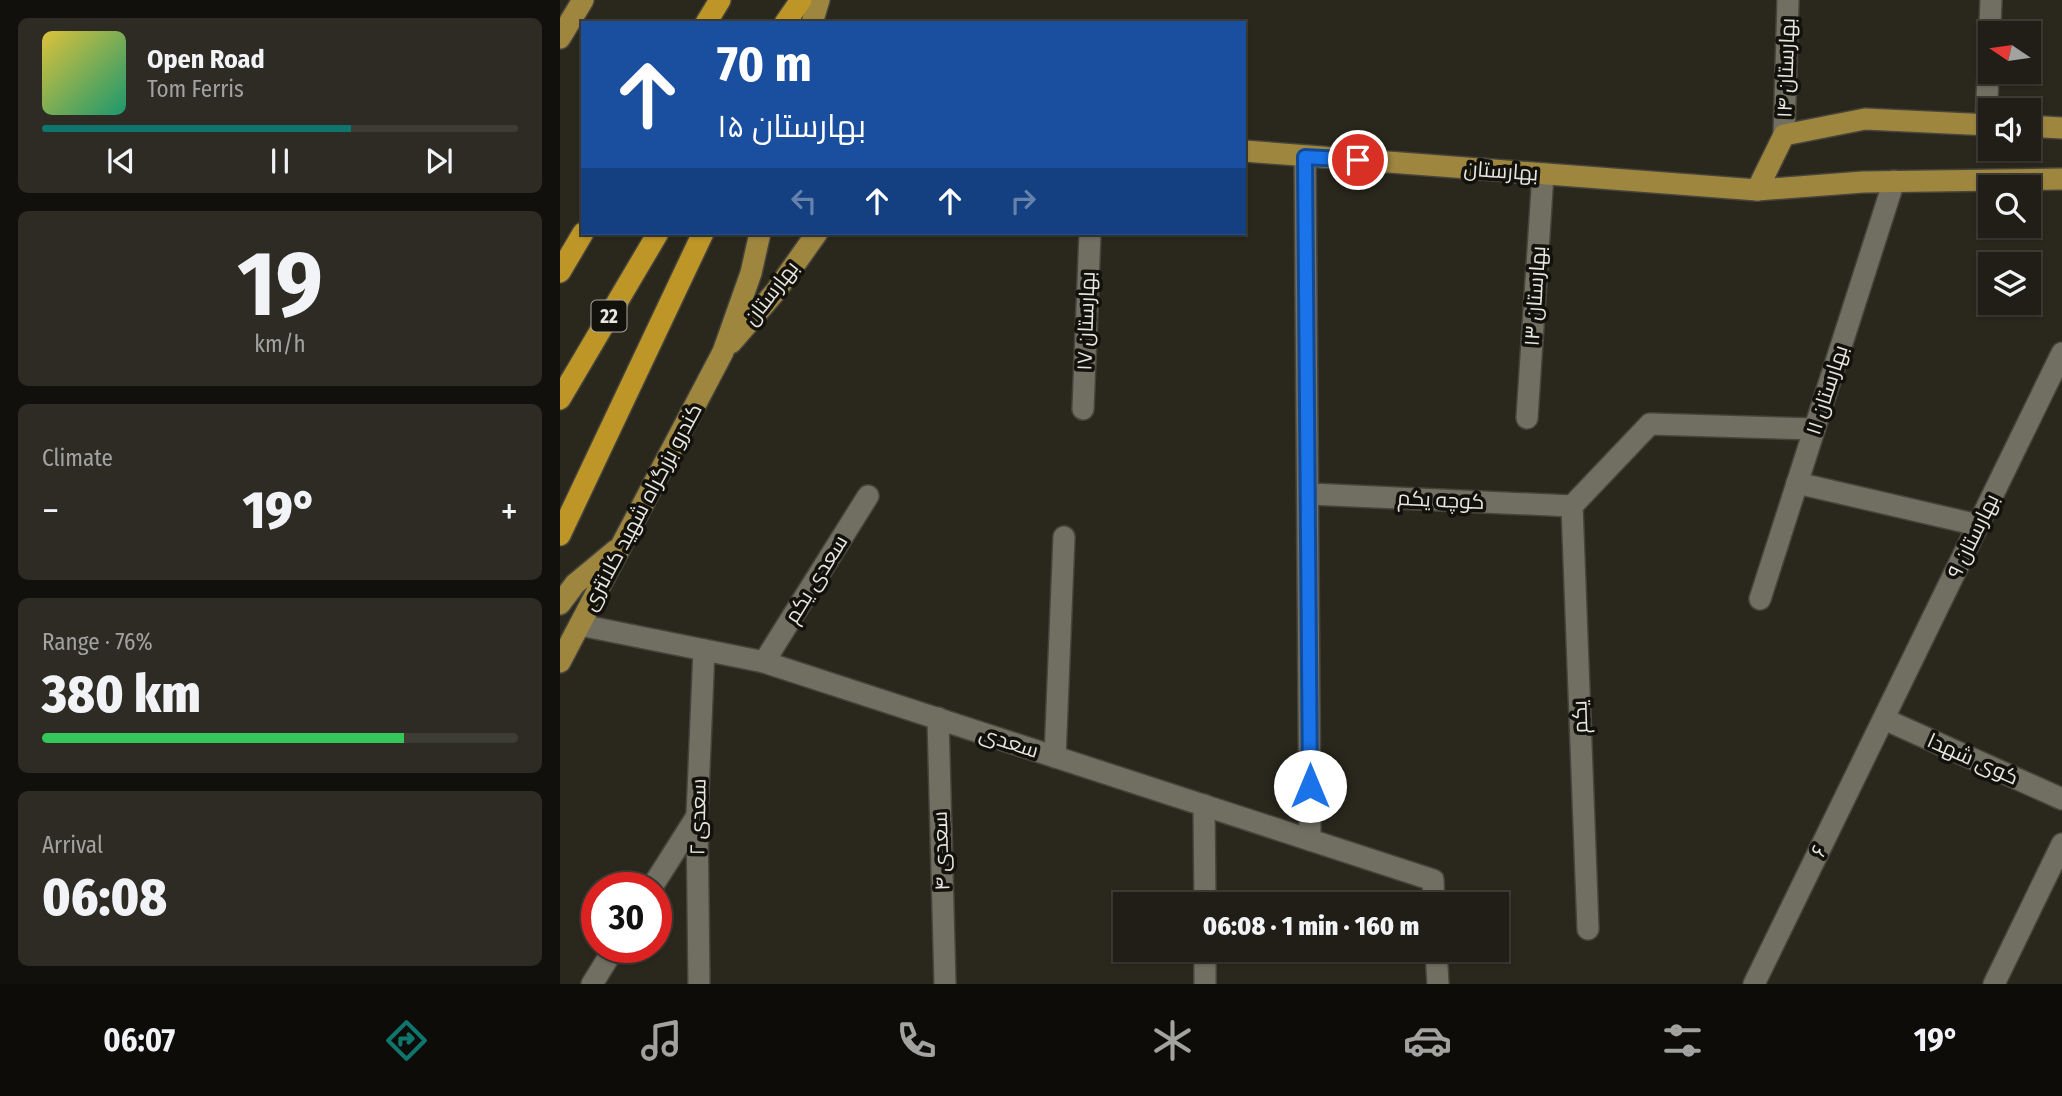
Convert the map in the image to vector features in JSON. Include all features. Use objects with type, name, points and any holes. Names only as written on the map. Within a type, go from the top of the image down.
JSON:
[{"type":"highway","points":[[707,21],[720,0]]},
{"type":"highway","points":[[786,21],[801,0]]},
{"type":"highway","points":[[805,21],[817,0]]},
{"type":"highway","points":[[560,272],[582,235]]},
{"type":"highway","name":"22","points":[[560,399],[656,235]]},
{"type":"highway","points":[[560,535],[702,235]]},
{"type":"main road","points":[[564,28],[583,0]]},
{"type":"main road","points":[[564,28],[593,0]]},
{"type":"main road","points":[[812,21],[817,0]]},
{"type":"main road","points":[[1757,190],[1784,135],[1865,119],[1978,125]]},
{"type":"main road","points":[[2041,127],[2062,128]]},
{"type":"main road","name":"بهارستان","points":[[1246,151],[1757,190],[1894,181],[2062,179]]},
{"type":"main road","points":[[723,352],[751,273],[760,235]]},
{"type":"main road","name":"بهارستان","points":[[723,352],[776,290],[816,235]]},
{"type":"main road","name":"کندرو بزرگراه شهید کلانتری","points":[[560,662],[723,352]]},
{"type":"main road","points":[[560,604],[575,584],[624,544]]},
{"type":"street","name":"۱۴ بهارستان","points":[[1784,135],[1788,0]]},
{"type":"street","points":[[1989,98],[1991,0]]},
{"type":"street","points":[[1305,157],[1310,494],[1310,840]]},
{"type":"street","name":"۱۳ بهارستان","points":[[1527,418],[1543,174]]},
{"type":"street","name":"۱۱ بهارستان","points":[[1760,599],[1894,181]]},
{"type":"street","name":"۱۷ بهارستان","points":[[1083,409],[1090,235]]},
{"type":"street","name":"۹ بهارستان","points":[[1884,719],[2062,353]]},
{"type":"street","points":[[1572,506],[1650,424],[1814,429]]},
{"type":"street","points":[[1797,483],[1978,525]]},
{"type":"street","name":"کوچه یکم","points":[[1310,494],[1572,506]]},
{"type":"street","name":"سعدی یکم","points":[[764,662],[868,496]]},
{"type":"street","name":"یکم","points":[[1572,506],[1588,929]]},
{"type":"street","points":[[1055,757],[1064,537]]},
{"type":"street","name":"سعدی","points":[[580,625],[764,662],[1433,880],[1433,892]]},
{"type":"street","name":"سعدی ۲","points":[[699,984],[696,816],[704,650]]},
{"type":"street","name":"سعدی ۴","points":[[938,718],[945,984]]},
{"type":"street","name":"کوی شهدا","points":[[1884,719],[2062,799]]},
{"type":"street","name":"۶","points":[[1754,984],[1884,719]]},
{"type":"street","points":[[1204,805],[1205,892]]},
{"type":"street","points":[[661,872],[696,816]]},
{"type":"street","points":[[1994,984],[2062,844]]},
{"type":"street","points":[[1205,962],[1205,984]]},
{"type":"street","points":[[1436,962],[1437,984]]},
{"type":"street","points":[[592,984],[605,963]]},
{"type":"route","points":[[1310,786],[1310,494],[1305,157],[1358,160]]}]
